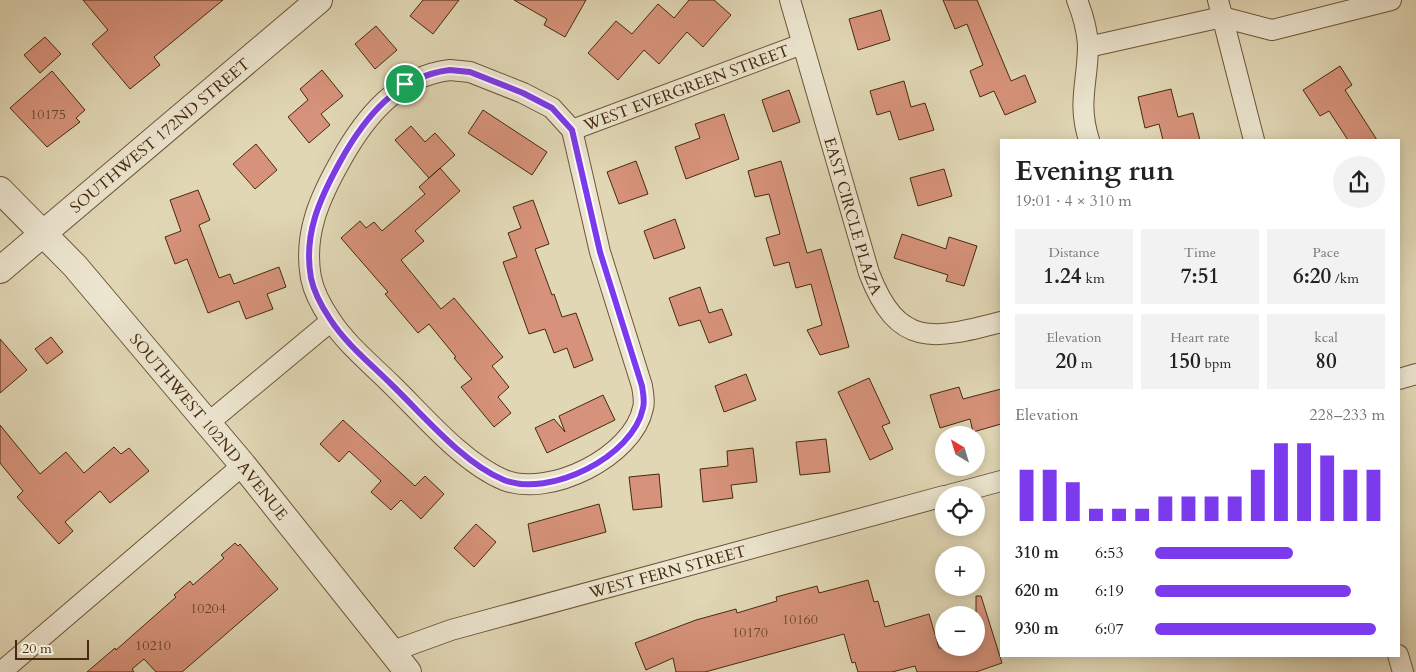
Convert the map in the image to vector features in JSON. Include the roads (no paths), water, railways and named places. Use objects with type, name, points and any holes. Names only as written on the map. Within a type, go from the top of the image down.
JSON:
[{"type":"street","name":"SOUTHWEST 172ND STREET","points":[[0,270],[319,0]]},
{"type":"street","name":"EAST CIRCLE PLAZA","points":[[790,0],[869,272],[881,301],[902,326],[921,333],[951,334],[1000,322]]},
{"type":"street","points":[[1077,0],[1087,32],[1088,47],[1082,105],[1089,139]]},
{"type":"street","points":[[1088,47],[1220,9],[1272,30],[1391,0]]},
{"type":"street","points":[[1220,9],[1254,139]]},
{"type":"street","name":"WEST EVERGREEN STREET","points":[[572,130],[802,44]]},
{"type":"street","points":[[450,70],[470,72],[497,81],[552,108],[572,130],[600,252],[637,365],[644,398],[643,409],[628,437],[595,466],[550,482],[519,484],[505,480],[468,458],[361,354],[331,321],[317,297],[311,280],[308,259],[310,233],[319,202],[345,154],[361,131],[393,93],[416,78],[434,72],[450,70]]},
{"type":"street","name":"SOUTHWEST 102ND AVENUE","points":[[0,190],[75,266],[394,651],[408,672]]},
{"type":"street","points":[[207,424],[331,321]]},
{"type":"street","points":[[1400,378],[1416,374]]},
{"type":"street","points":[[1,672],[242,466]]},
{"type":"street","points":[[982,486],[1000,481]]},
{"type":"street","name":"WEST FERN STREET","points":[[394,651],[451,630],[935,498]]},
{"type":"street","points":[[1398,657],[1402,672]]}]
